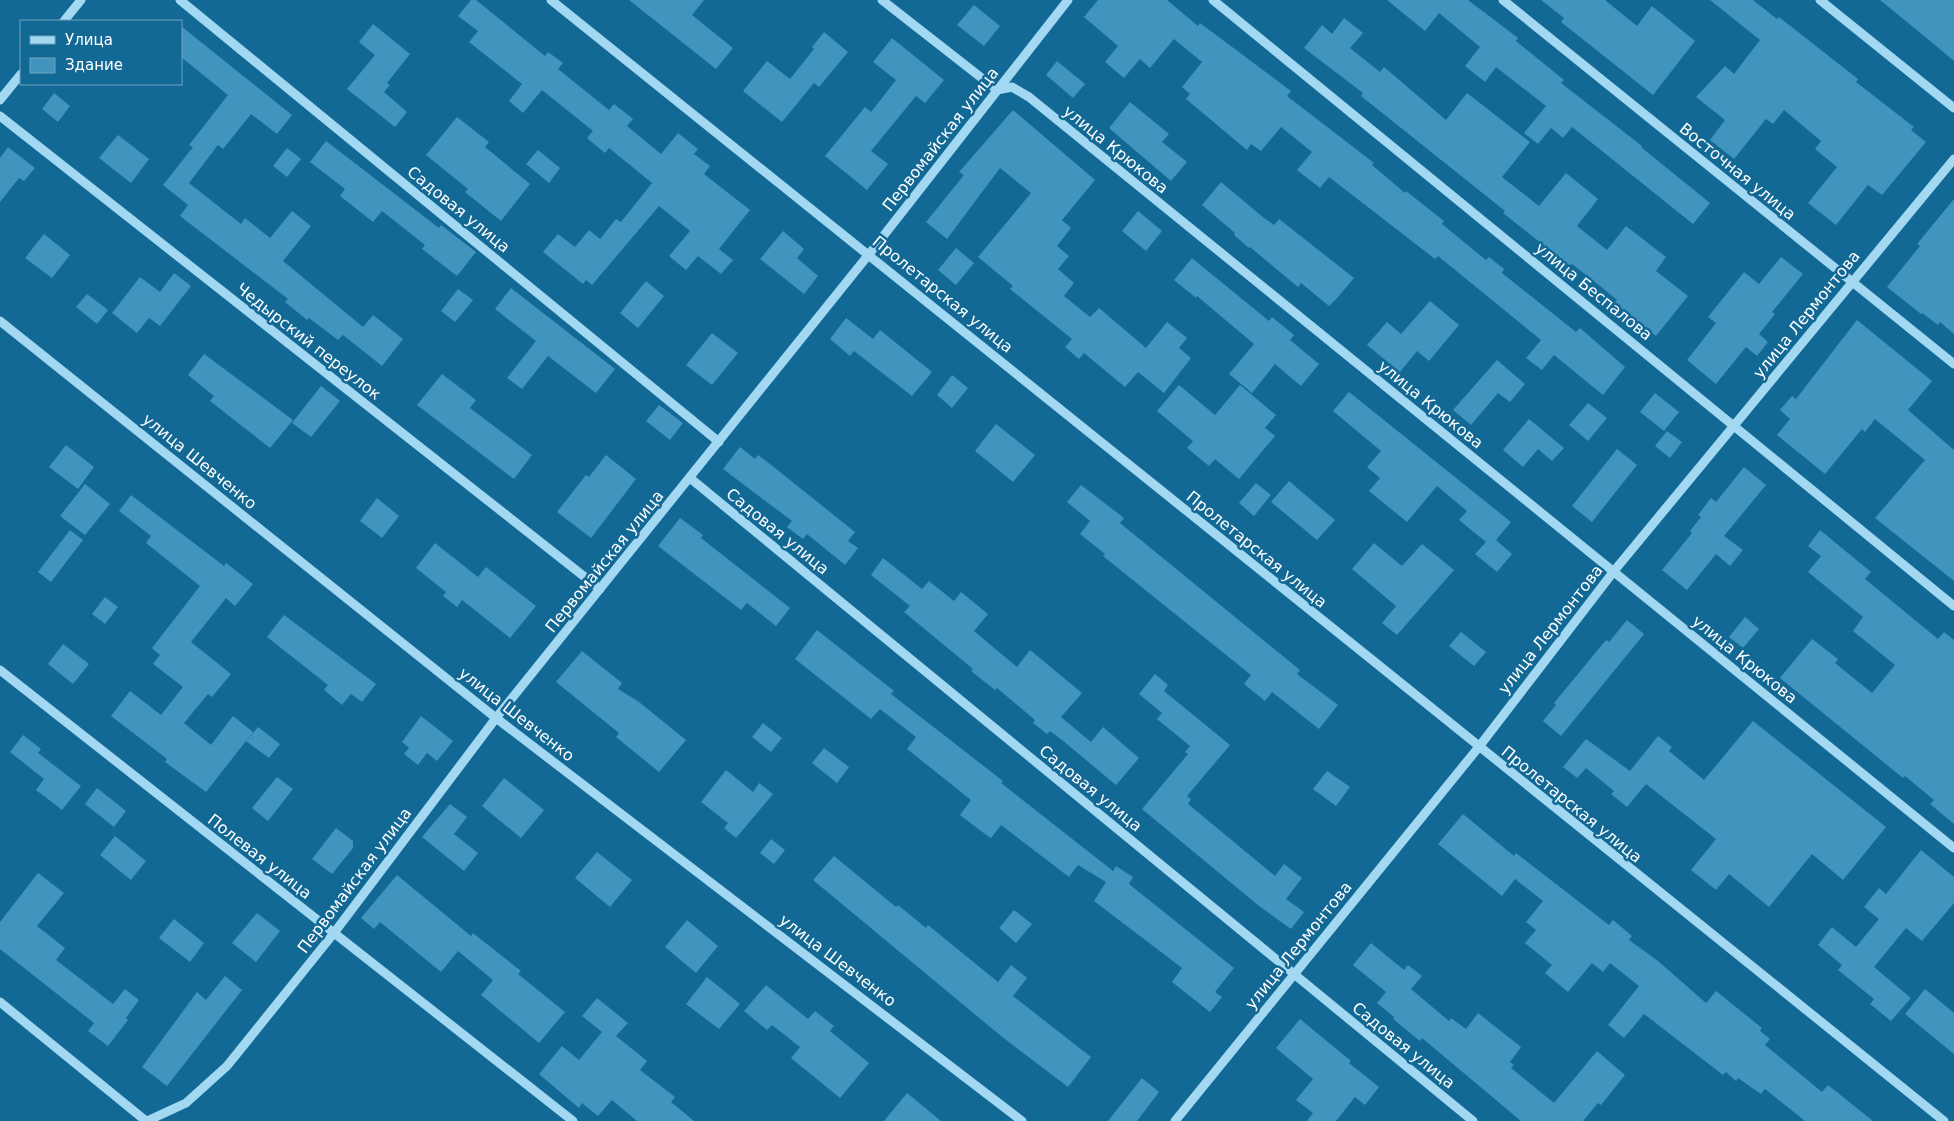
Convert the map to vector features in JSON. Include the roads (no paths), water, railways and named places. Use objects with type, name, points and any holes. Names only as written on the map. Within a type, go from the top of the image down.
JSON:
[{"type":"street","points":[[65,20],[81,0]]},
{"type":"street","name":"Садовая улица","points":[[180,0],[719,442]]},
{"type":"street","name":"Пролетарская улица","points":[[551,0],[870,254],[1478,748],[1944,1121]]},
{"type":"street","points":[[882,0],[997,90]]},
{"type":"street","name":"Первомайская улица","points":[[147,1121],[186,1103],[227,1066],[334,933],[496,718],[870,254],[1068,0]]},
{"type":"street","name":"улица Беспалова","points":[[1214,0],[1954,606]]},
{"type":"street","name":"Восточная улица","points":[[1503,0],[1954,364]]},
{"type":"street","points":[[1820,0],[1954,108]]},
{"type":"street","points":[[0,100],[20,75]]},
{"type":"street","name":"улица Крюкова","points":[[997,90],[1012,87],[1029,98],[1954,848]]},
{"type":"street","name":"Чедырский переулок","points":[[0,116],[600,589]]},
{"type":"street","name":"улица Лермонтова","points":[[1175,1121],[1478,748],[1614,571],[1954,159]]},
{"type":"street","name":"улица Шевченко","points":[[0,321],[496,718],[1022,1121]]},
{"type":"street","name":"Садовая улица","points":[[690,478],[1473,1121]]},
{"type":"street","name":"Полевая улица","points":[[0,670],[573,1121]]},
{"type":"street","points":[[0,1002],[147,1121]]}]
